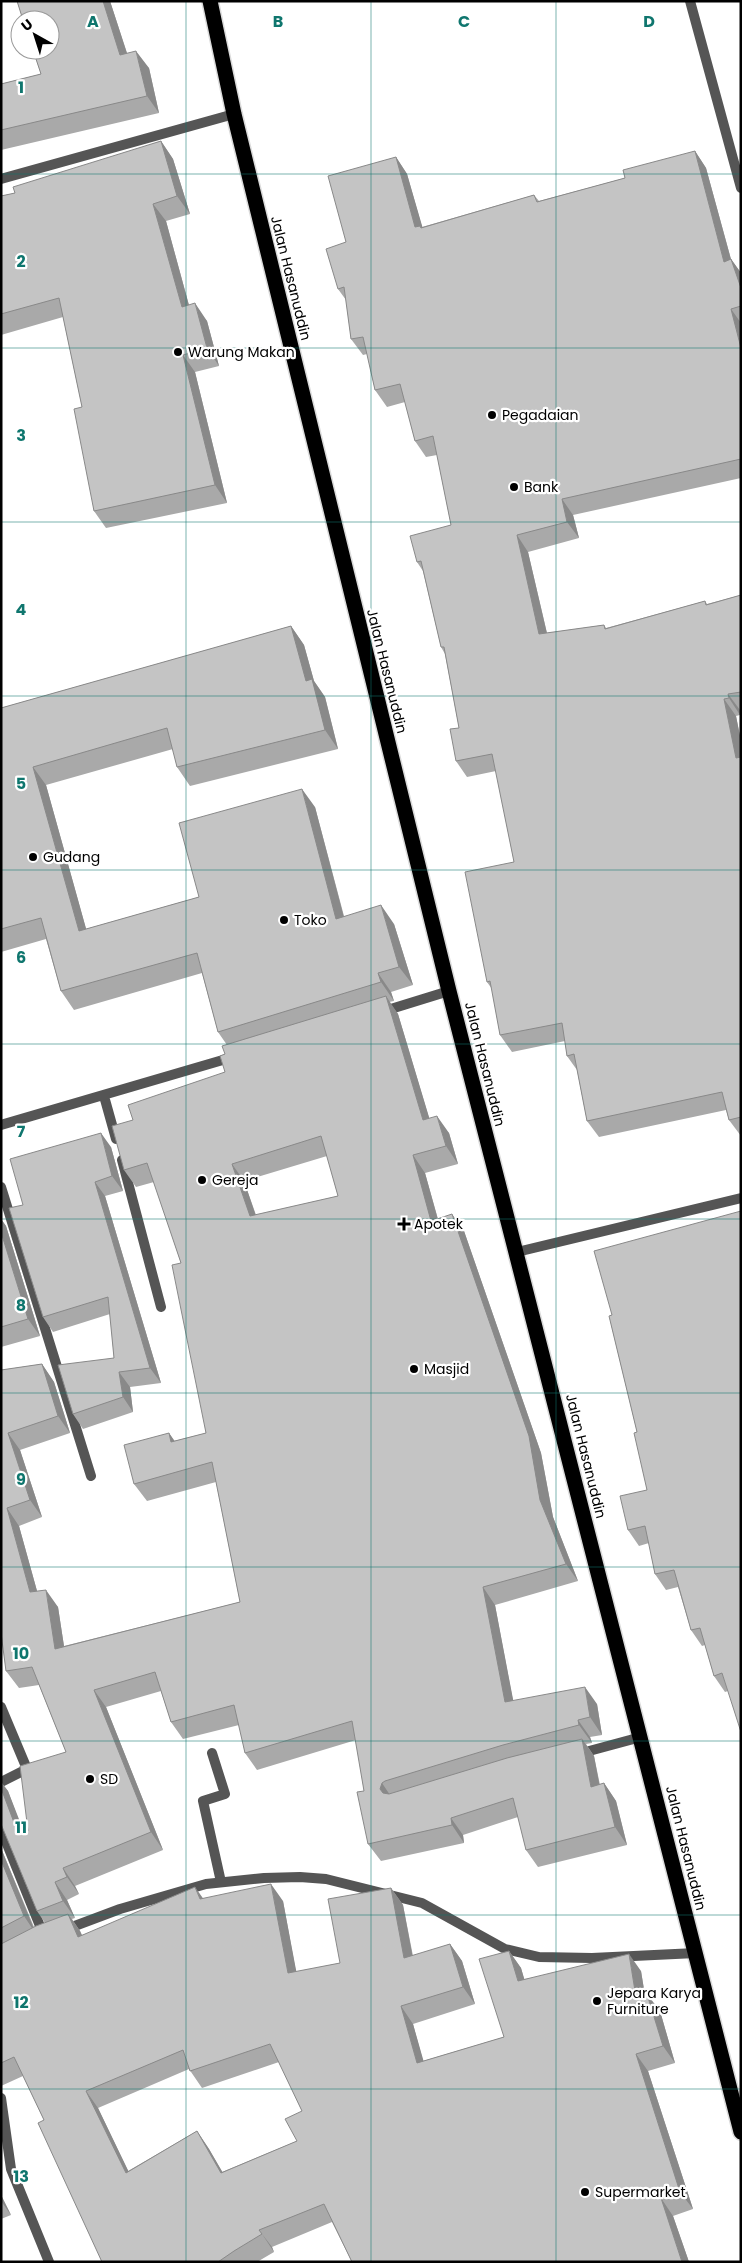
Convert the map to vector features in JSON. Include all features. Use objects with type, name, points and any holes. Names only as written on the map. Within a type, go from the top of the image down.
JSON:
[{"type":"highway","name":"Jalan Hasanuddin","points":[[210,1],[234,114],[449,991],[741,2132]]},
{"type":"street","points":[[690,1],[741,188]]},
{"type":"street","points":[[1,179],[234,114]]},
{"type":"street","points":[[375,1014],[449,991]]},
{"type":"street","points":[[1,1125],[244,1054]]},
{"type":"street","points":[[104,1096],[161,1307]]},
{"type":"street","points":[[1,1187],[91,1476]]},
{"type":"street","points":[[517,1252],[741,1198]]},
{"type":"street","points":[[1,1707],[26,1769],[1,1782]]},
{"type":"street","points":[[564,1757],[641,1738]]},
{"type":"street","points":[[212,1753],[225,1794],[202,1801],[221,1882]]},
{"type":"street","points":[[1,1829],[40,1940],[120,1909],[206,1884],[264,1878],[300,1877],[350,1885],[422,1903],[505,1949],[539,1957],[592,1958],[696,1954]]},
{"type":"street","points":[[1,2098],[11,2169],[49,2262]]},
{"type":"building","points":[[17,1],[103,1],[120,55],[136,51],[147,96],[1,130],[1,84],[41,74],[36,60],[60,60],[60,10],[20,10]]},
{"type":"building","points":[[161,141],[177,196],[153,204],[182,307],[195,303],[207,348],[183,355],[215,485],[94,511],[74,409],[82,407],[59,298],[1,314],[1,196],[15,193],[13,187]]},
{"type":"building","points":[[695,151],[724,262],[731,259],[741,288],[741,306],[731,309],[741,348],[741,459],[562,499],[567,522],[517,535],[539,634],[604,625],[605,629],[705,601],[706,605],[741,595],[741,692],[728,694],[729,698],[724,699],[736,758],[741,757],[741,1117],[729,1120],[722,1092],[587,1121],[574,1054],[567,1056],[562,1023],[500,1035],[490,981],[487,982],[465,872],[514,862],[492,754],[456,761],[450,729],[459,728],[444,647],[441,647],[421,561],[417,562],[410,536],[451,525],[433,436],[415,441],[400,384],[375,390],[363,337],[351,339],[344,287],[338,289],[326,249],[346,242],[328,176],[396,157],[415,227],[420,226],[421,228],[534,195],[537,202],[625,178],[623,170]]},
{"type":"building","points":[[291,626],[306,681],[312,679],[325,730],[177,767],[167,728],[33,767],[79,931],[199,897],[179,823],[302,789],[336,919],[381,905],[399,967],[378,973],[381,982],[218,1032],[197,953],[61,991],[41,918],[1,929],[1,708]]},
{"type":"building","points":[[386,996],[423,1120],[437,1116],[446,1146],[413,1155],[431,1221],[452,1214],[529,1436],[540,1500],[566,1564],[483,1587],[505,1702],[585,1687],[590,1717],[578,1720],[579,1725],[503,1745],[385,1781],[380,1789],[383,1793],[389,1794],[507,1758],[582,1739],[591,1787],[604,1783],[615,1827],[526,1850],[513,1798],[451,1818],[452,1825],[368,1844],[357,1792],[364,1791],[352,1721],[245,1753],[234,1705],[171,1722],[155,1672],[94,1690],[151,1832],[63,1868],[67,1877],[55,1882],[63,1901],[37,1911],[1,1824],[1,1788],[18,1833],[28,1831],[20,1766],[66,1752],[32,1667],[6,1671],[1,1633],[1,1370],[42,1364],[58,1416],[8,1433],[30,1500],[7,1508],[30,1592],[46,1590],[55,1649],[240,1602],[212,1462],[134,1484],[124,1445],[169,1433],[171,1442],[206,1433],[172,1265],[181,1263],[147,1163],[124,1170],[112,1126],[133,1120],[128,1105],[225,1072],[220,1056],[225,1054],[222,1046]],"holes":[[[321,1136],[338,1196],[250,1216],[232,1164]]]},
{"type":"building","points":[[101,1133],[112,1176],[95,1182],[150,1368],[119,1372],[123,1397],[73,1414],[58,1365],[114,1358],[108,1297],[43,1317],[9,1208],[23,1205],[10,1159]]},
{"type":"building","points":[[741,1211],[741,1732],[722,1673],[714,1676],[700,1628],[691,1630],[674,1570],[655,1574],[645,1526],[628,1530],[620,1496],[647,1490],[634,1433],[637,1432],[609,1316],[612,1315],[594,1251]]},
{"type":"building","points":[[1,1232],[28,1319],[1,1327]]},
{"type":"building","points":[[1,1860],[24,1916],[1,1928]]},
{"type":"building","points":[[271,1884],[288,1973],[340,1963],[328,1899],[391,1888],[404,1958],[450,1944],[463,1987],[401,2006],[417,2063],[504,2037],[479,1959],[509,1951],[518,1981],[629,1954],[636,1997],[647,1994],[663,2046],[636,2054],[680,2192],[661,2198],[682,2262],[352,2262],[324,2204],[259,2230],[262,2234],[218,2262],[102,2262],[38,2123],[44,2120],[14,2057],[1,2063],[1,1944],[36,1926],[68,1914],[78,1937],[195,1887],[200,1899]],"holes":[[[270,2044],[302,2111],[285,2119],[297,2141],[221,2173],[197,2131],[126,2173],[86,2091],[183,2050],[190,2071]]]},
{"type":"place","name":"Warung Makan","points":[[178,352]]},
{"type":"place","name":"Pegadaian","points":[[492,415]]},
{"type":"place","name":"Bank","points":[[514,487]]},
{"type":"place","name":"Gudang","points":[[33,857]]},
{"type":"place","name":"Toko","points":[[284,920]]},
{"type":"place","name":"Gereja","points":[[202,1180]]},
{"type":"place","name":"Apotek","points":[[404,1224]]},
{"type":"place","name":"Masjid","points":[[414,1369]]},
{"type":"place","name":"SD","points":[[90,1779]]},
{"type":"place","name":"Jepara Karya Furniture","points":[[597,2001]]},
{"type":"place","name":"Supermarket","points":[[585,2192]]}]
